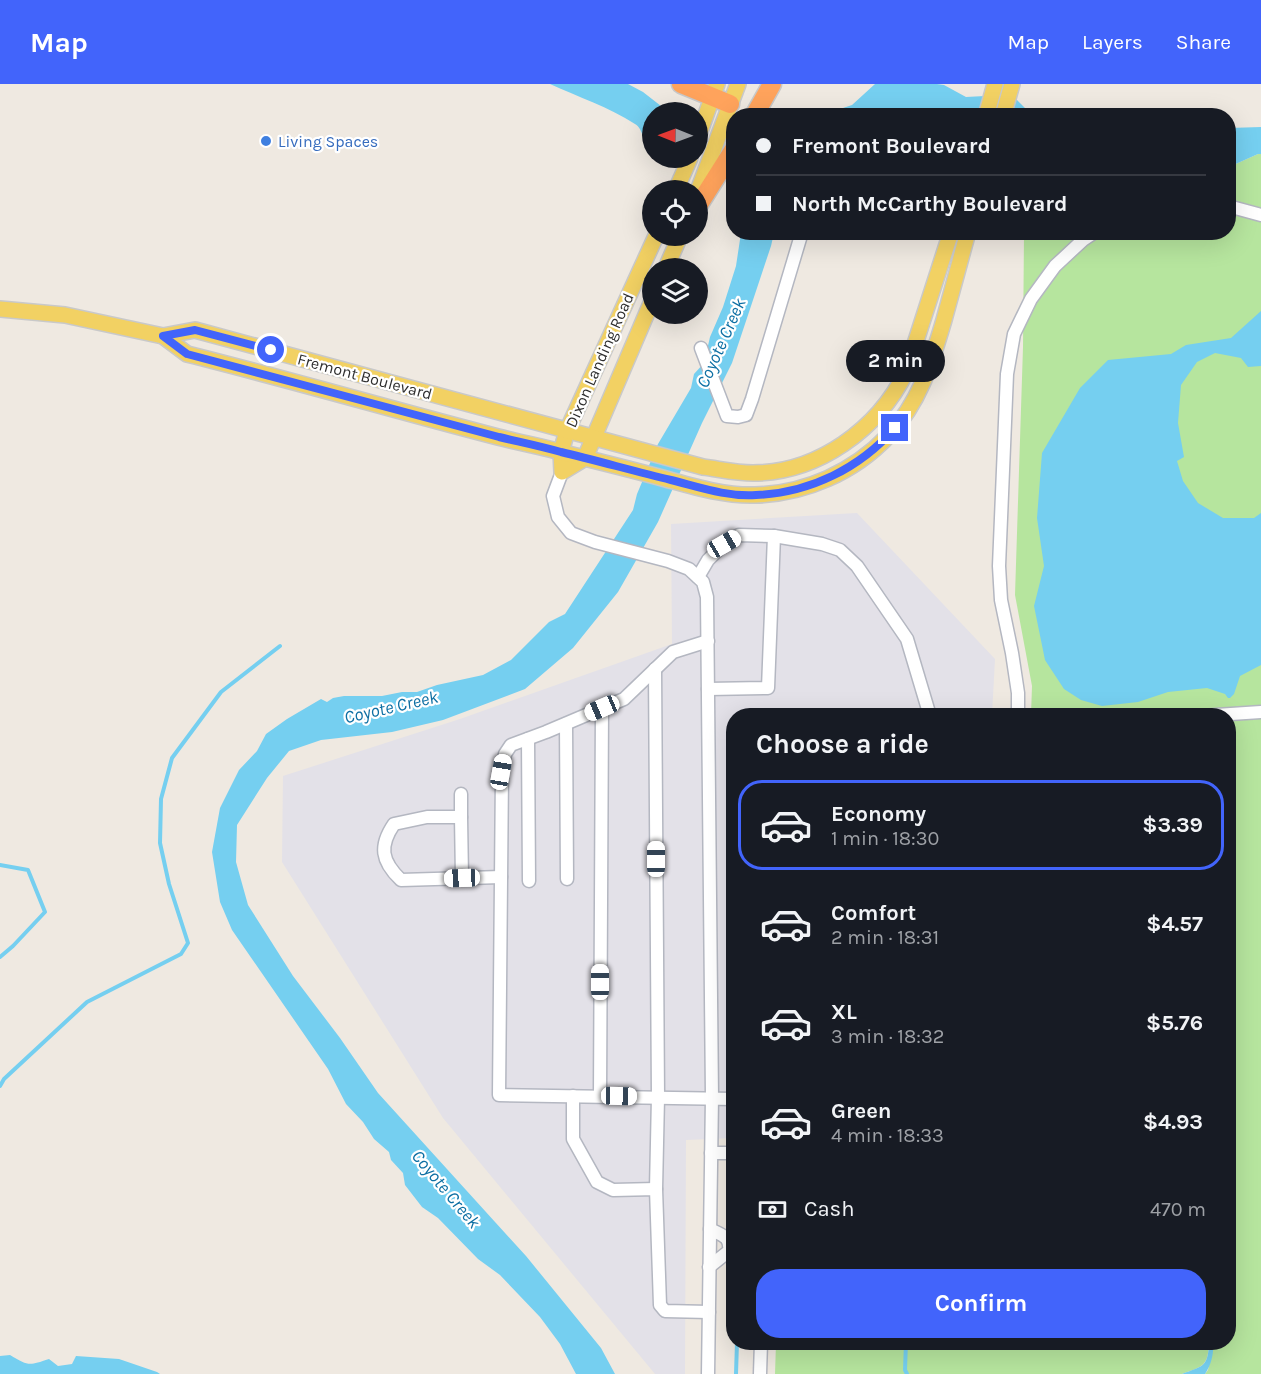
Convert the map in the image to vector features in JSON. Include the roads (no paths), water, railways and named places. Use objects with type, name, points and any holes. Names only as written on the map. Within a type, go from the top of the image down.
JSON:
[{"type":"highway","points":[[681,84],[715,91],[730,104]]},
{"type":"highway","points":[[758,108],[772,84]]},
{"type":"highway","points":[[708,190],[726,162]]},
{"type":"main road","points":[[729,108],[738,84]]},
{"type":"main road","points":[[988,108],[995,84]]},
{"type":"main road","points":[[1005,108],[1012,84]]},
{"type":"main road","points":[[708,110],[715,91]]},
{"type":"main road","points":[[702,180],[726,115]]},
{"type":"main road","name":"Fremont Boulevard","points":[[0,309],[64,315],[163,336],[195,330],[703,466],[754,473],[788,468],[824,455],[856,435],[886,405],[906,372],[948,240]]},
{"type":"main road","name":"Fremont Boulevard","points":[[163,336],[187,354],[695,487],[754,495],[793,490],[834,476],[870,453],[903,418],[925,381],[966,240]]},
{"type":"main road","name":"Dixon Landing Road","points":[[562,472],[561,452],[567,431],[651,246]]},
{"type":"main road","name":"Dixon Landing Road","points":[[585,458],[642,324]]},
{"type":"main road","points":[[906,372],[925,381]]},
{"type":"main road","points":[[562,472],[585,458]]},
{"type":"lane","points":[[1236,208],[1261,215]]},
{"type":"lane","points":[[701,348],[727,416],[746,415],[800,240]]},
{"type":"lane","points":[[1018,708],[1012,652],[1001,600],[999,566],[1006,374],[1014,334],[1030,299],[1055,266],[1083,240]]},
{"type":"lane","points":[[562,472],[553,496],[558,517],[571,533],[595,543],[668,561],[689,569],[703,582],[707,597],[712,1097],[708,1374]]},
{"type":"lane","points":[[698,577],[708,560],[724,544],[739,535],[774,536],[822,544],[840,550],[857,566],[907,639],[928,708]]},
{"type":"lane","points":[[708,689],[768,688],[774,536]]},
{"type":"lane","points":[[708,641],[674,652],[624,699],[511,745],[505,754],[501,772],[499,1095],[726,1098]]},
{"type":"lane","points":[[655,669],[658,1097],[656,1189],[660,1305],[665,1311],[709,1312]]},
{"type":"lane","points":[[600,1096],[602,708]]},
{"type":"lane","points":[[1236,714],[1261,712]]},
{"type":"lane","points":[[566,724],[567,879]]},
{"type":"lane","points":[[528,738],[529,881]]},
{"type":"lane","points":[[461,794],[462,878]]},
{"type":"lane","points":[[461,817],[428,817],[394,824],[386,835],[383,853],[390,870],[400,880],[501,877]]},
{"type":"lane","points":[[573,1096],[573,1139],[597,1182],[614,1191],[656,1189]]},
{"type":"lane","points":[[711,1153],[726,1153]]},
{"type":"lane","points":[[710,1229],[726,1237]]},
{"type":"lane","points":[[709,1267],[726,1253]]},
{"type":"lane","points":[[760,1374],[761,1350]]},
{"type":"water","points":[[550,84],[628,84],[656,102],[642,102],[642,134],[638,126],[604,107]]},
{"type":"water","points":[[875,84],[937,84],[944,85],[966,97],[1004,95],[1017,100],[1025,108],[843,108],[852,105]]},
{"type":"water","points":[[1261,127],[1261,154],[1236,164],[1236,128]]},
{"type":"water","name":"Coyote Creek","points":[[740,240],[772,240],[732,363],[702,423],[658,522],[618,592],[573,648],[525,689],[443,720],[392,732],[321,740],[289,751],[267,778],[237,825],[236,862],[248,905],[293,976],[378,1093],[526,1256],[601,1348],[615,1374],[576,1374],[560,1344],[540,1317],[500,1275],[478,1259],[438,1218],[422,1207],[405,1185],[403,1173],[391,1160],[389,1152],[374,1139],[363,1122],[346,1104],[328,1069],[232,930],[220,902],[212,852],[220,808],[239,770],[257,751],[266,734],[287,719],[321,699],[327,702],[344,696],[382,696],[417,692],[483,675],[511,660],[549,622],[565,614],[633,510],[637,494],[658,444],[691,388],[694,374],[704,363],[710,337],[723,307],[736,266]]},
{"type":"water","points":[[1261,311],[1261,366],[1248,367],[1241,358],[1215,353],[1197,362],[1181,385],[1178,423],[1184,457],[1177,461],[1183,481],[1198,503],[1223,518],[1254,518],[1261,513],[1261,665],[1240,676],[1234,694],[1230,698],[1207,688],[1168,692],[1138,702],[1102,706],[1081,700],[1064,689],[1045,660],[1034,606],[1044,566],[1037,518],[1042,453],[1080,388],[1108,360],[1171,354],[1186,345],[1231,338]]},
{"type":"water","points":[[1208,1350],[1213,1350],[1205,1374],[1182,1374],[1203,1365]]},
{"type":"water","points":[[10,1355],[29,1364],[49,1359],[58,1366],[72,1364],[76,1356],[119,1359],[160,1374],[0,1374],[0,1356]]},
{"type":"waterway","points":[[0,1086],[4,1079],[87,1002],[181,954],[188,943],[169,884],[160,843],[161,799],[172,758],[221,692],[280,646]]},
{"type":"waterway","points":[[0,865],[28,870],[45,912],[0,957]]},
{"type":"waterway","points":[[736,1374],[737,1350]]},
{"type":"waterway","points":[[906,1350],[907,1374]]},
{"type":"place","name":"Living Spaces","points":[[266,141]]}]
